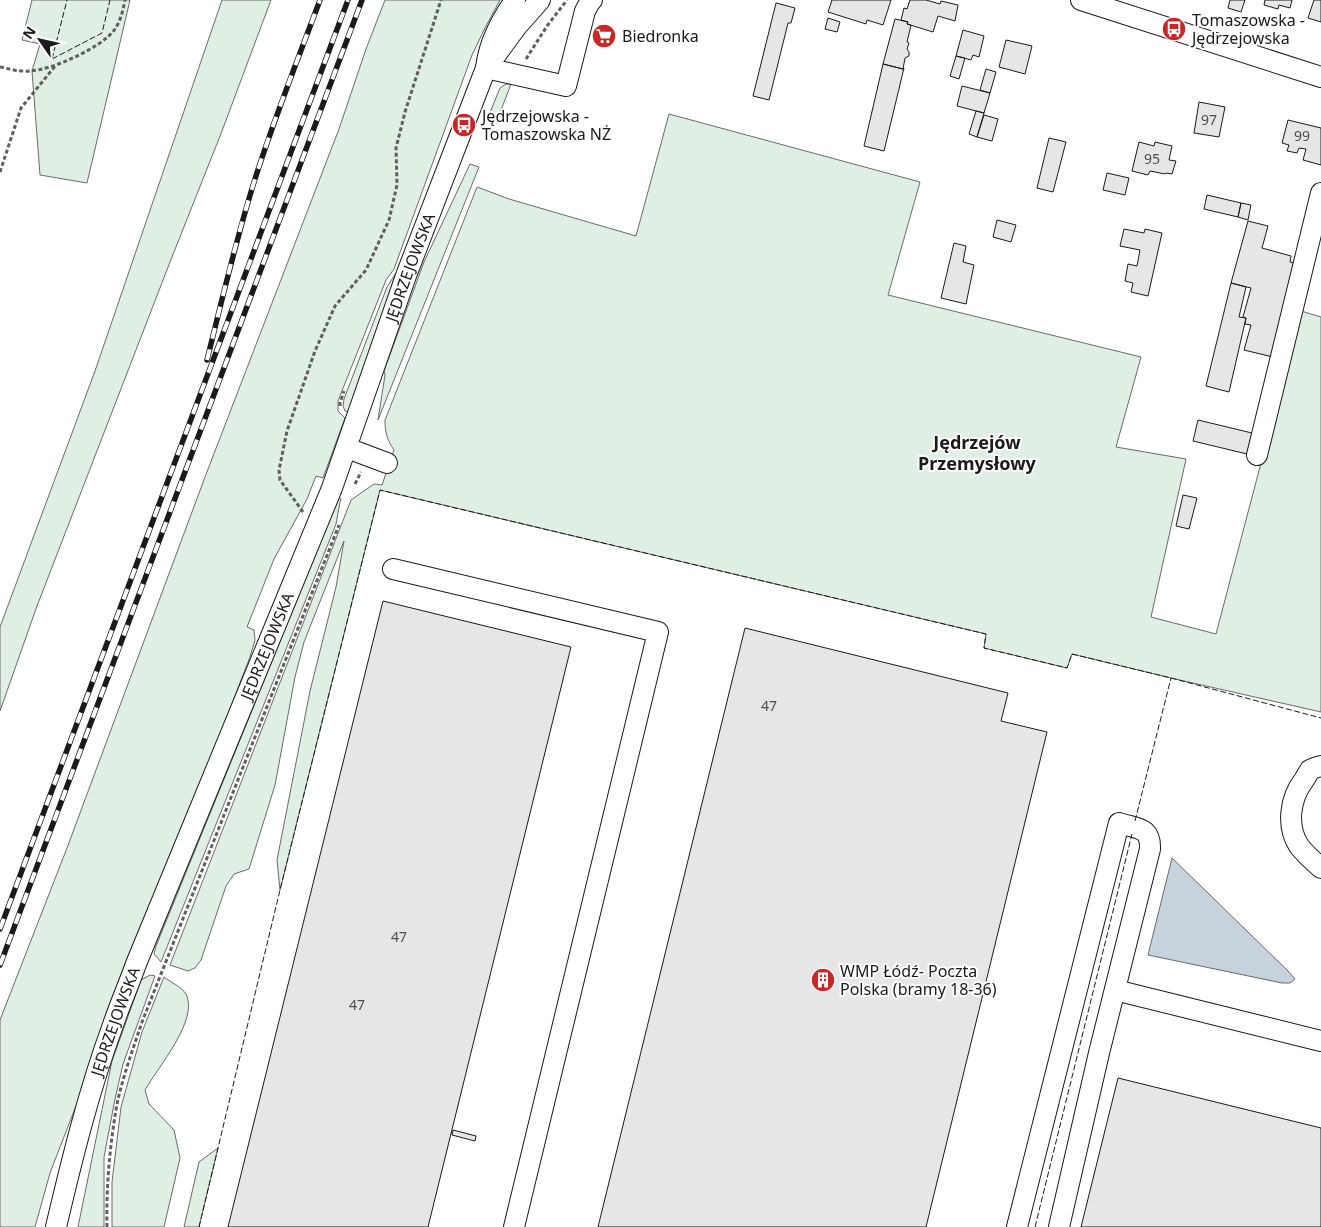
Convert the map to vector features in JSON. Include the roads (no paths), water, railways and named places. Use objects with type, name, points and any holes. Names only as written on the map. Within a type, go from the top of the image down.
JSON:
[{"type":"street","name":"JĘDRZEJOWSKA","points":[[56,1227],[74,1153],[113,1025],[332,488],[407,273],[486,68],[488,54],[496,33],[515,0]]},
{"type":"street","name":"JĘDRZEJOWSKA","points":[[486,68],[517,26],[540,0]]},
{"type":"street","points":[[486,68],[566,86],[585,11],[592,0]]},
{"type":"street","points":[[1081,0],[1321,77]]},
{"type":"street","points":[[1257,455],[1321,193]]},
{"type":"street","points":[[347,448],[387,462]]},
{"type":"street","points":[[393,569],[658,632],[514,1227]]},
{"type":"street","points":[[1321,766],[1311,770],[1298,788],[1292,805],[1291,820],[1298,845],[1321,868]]},
{"type":"street","points":[[1017,1227],[1119,823],[1144,830],[1151,839],[1150,849],[1099,1053],[1059,1227]]},
{"type":"street","points":[[1115,990],[1321,1041]]},
{"type":"railway","points":[[207,360],[235,247],[255,179],[320,0]]},
{"type":"railway","points":[[0,929],[348,0]]},
{"type":"railway","points":[[0,965],[362,0]]},
{"type":"place","name":"Tomaszowska - Jędrzejowska","points":[[1174,29]]},
{"type":"place","name":"Biedronka","points":[[604,36]]},
{"type":"place","name":"Jędrzejowska - Tomaszowska NŻ","points":[[464,125]]},
{"type":"place","name":"WMP Łódź- Poczta Polska (bramy 18-36)","points":[[823,980]]},
{"type":"district","name":"Jędrzejów Przemysłowy","points":[[977,453]]}]
